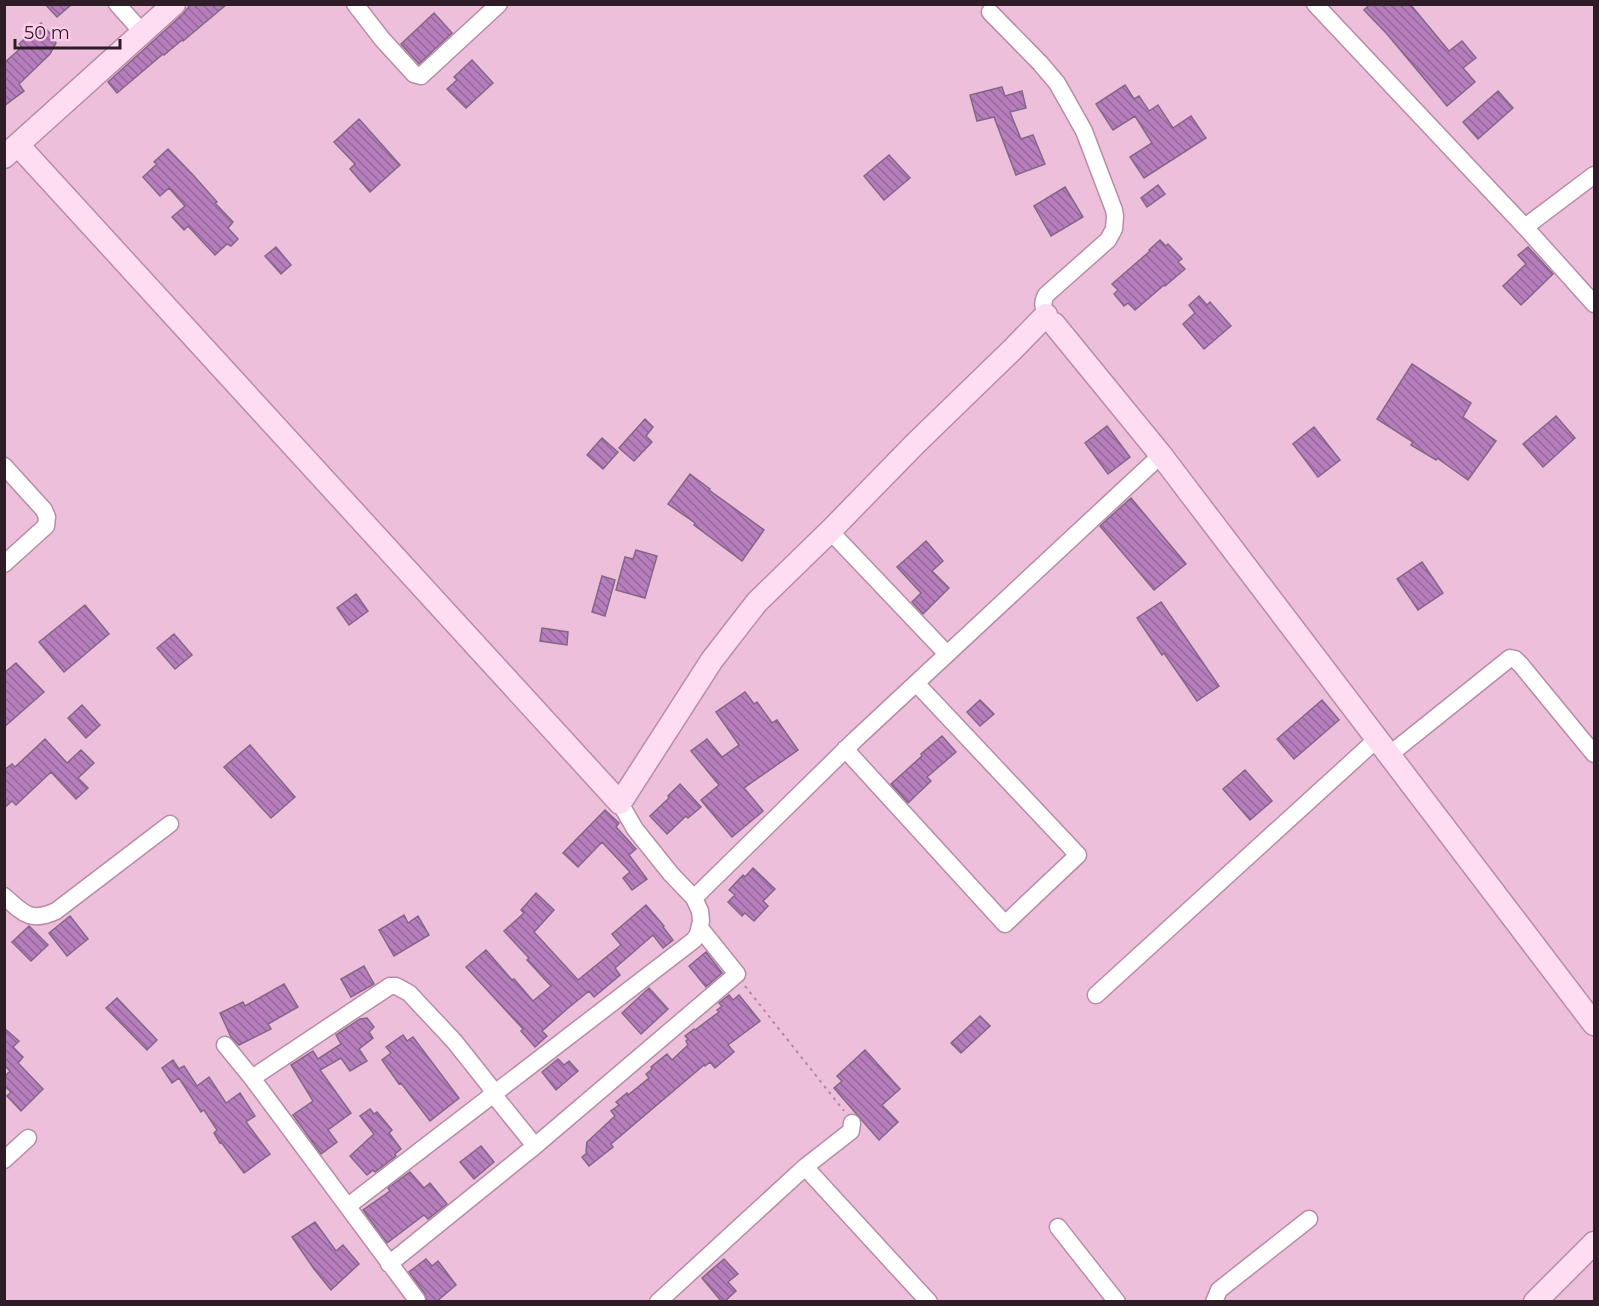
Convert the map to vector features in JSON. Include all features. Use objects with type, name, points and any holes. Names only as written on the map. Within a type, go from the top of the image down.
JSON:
[{"type":"street","points":[[117,4],[143,33]]},
{"type":"street","points":[[174,4],[11,151],[620,803],[635,829],[671,874],[694,898],[700,912],[700,928],[694,940],[348,1206]]},
{"type":"street","points":[[355,4],[382,39],[414,74],[421,76],[498,4]]},
{"type":"street","points":[[1315,4],[1525,227],[1594,304]]},
{"type":"street","points":[[990,12],[1057,83],[1084,131],[1115,216],[1114,229],[1108,240],[1046,295],[1043,309],[1161,455],[1594,1024]]},
{"type":"street","points":[[1525,227],[1594,175]]},
{"type":"street","points":[[620,803],[712,660],[757,602],[1011,351],[1050,319]]},
{"type":"street","points":[[694,898],[845,749],[1161,455]]},
{"type":"street","points":[[4,466],[44,510],[47,521],[46,526],[4,564]]},
{"type":"street","points":[[830,531],[947,654]]},
{"type":"street","points":[[1096,995],[1383,747],[1510,658],[1515,659],[1521,665],[1594,754]]},
{"type":"street","points":[[845,749],[1005,924],[1078,855],[916,683]]},
{"type":"street","points":[[4,896],[27,915],[45,916],[56,911],[170,824]]},
{"type":"street","points":[[389,1264],[535,1146],[737,974],[700,928]]},
{"type":"street","points":[[252,1078],[390,986],[396,986],[409,993],[454,1041],[489,1085],[493,1095],[535,1146]]},
{"type":"street","points":[[225,1045],[417,1300]]},
{"type":"street","points":[[657,1302],[805,1167],[851,1131],[852,1123]]},
{"type":"street","points":[[4,1160],[28,1138]]},
{"type":"street","points":[[805,1167],[929,1302]]},
{"type":"street","points":[[1214,1302],[1219,1290],[1309,1219]]},
{"type":"street","points":[[1058,1227],[1117,1302]]},
{"type":"street","points":[[1536,1302],[1594,1243]]},
{"type":"path","points":[[737,974],[852,1123]]},
{"type":"building","points":[[45,4],[72,4],[57,17]]},
{"type":"building","points":[[191,4],[227,4],[117,93],[108,82],[183,14]]},
{"type":"building","points":[[1370,4],[1410,4],[1449,51],[1462,41],[1476,58],[1463,68],[1475,82],[1447,106],[1364,10]]},
{"type":"building","points":[[434,13],[452,33],[419,64],[401,44]]},
{"type":"building","points":[[41,23],[56,43],[50,54],[19,84],[24,91],[4,106],[4,63],[22,47],[19,44]]},
{"type":"building","points":[[472,60],[493,83],[466,108],[447,89],[457,80],[454,77]]},
{"type":"building","points":[[1125,85],[1134,99],[1139,96],[1149,111],[1158,105],[1173,128],[1191,116],[1206,138],[1144,178],[1130,157],[1152,143],[1135,116],[1113,130],[1096,104]]},
{"type":"building","points":[[1002,87],[1005,96],[1022,91],[1026,108],[1010,112],[1021,139],[1033,135],[1045,164],[1016,175],[994,117],[977,121],[970,95]]},
{"type":"building","points":[[1498,91],[1513,108],[1478,139],[1463,122]]},
{"type":"building","points":[[359,119],[400,165],[370,192],[350,169],[355,164],[334,142]]},
{"type":"building","points":[[168,149],[233,222],[228,228],[238,239],[231,246],[227,244],[215,255],[188,226],[184,230],[172,217],[185,206],[169,188],[160,196],[143,177]]},
{"type":"building","points":[[889,155],[910,178],[884,200],[864,176]]},
{"type":"building","points":[[1158,185],[1165,194],[1147,207],[1141,198]]},
{"type":"building","points":[[1065,187],[1083,217],[1051,236],[1034,206]]},
{"type":"building","points":[[1160,240],[1166,246],[1168,244],[1182,259],[1178,262],[1185,269],[1135,310],[1128,303],[1124,306],[1114,294],[1118,290],[1112,284]]},
{"type":"building","points":[[276,247],[291,265],[281,274],[265,256]]},
{"type":"building","points":[[1528,247],[1553,274],[1521,305],[1503,286],[1526,264],[1518,255]]},
{"type":"building","points":[[1199,296],[1207,305],[1210,302],[1231,326],[1204,349],[1183,324],[1195,313],[1189,305]]},
{"type":"building","points":[[1412,364],[1471,403],[1463,417],[1496,441],[1468,480],[1437,458],[1436,460],[1411,445],[1413,442],[1377,419]]},
{"type":"building","points":[[1556,416],[1575,438],[1543,467],[1523,444]]},
{"type":"building","points":[[645,419],[653,427],[646,436],[652,442],[634,461],[619,448]]},
{"type":"building","points":[[1107,426],[1130,457],[1108,474],[1085,443]]},
{"type":"building","points":[[1314,427],[1340,460],[1318,477],[1293,444]]},
{"type":"building","points":[[602,438],[618,452],[603,469],[587,455]]},
{"type":"building","points":[[690,474],[764,530],[742,561],[668,504]]},
{"type":"building","points":[[1131,498],[1186,564],[1154,590],[1100,526]]},
{"type":"building","points":[[926,541],[943,561],[932,571],[949,588],[923,614],[912,602],[921,593],[897,567]]},
{"type":"building","points":[[636,550],[657,556],[645,598],[616,590],[625,557],[633,559]]},
{"type":"building","points":[[1422,562],[1443,593],[1418,610],[1397,579]]},
{"type":"building","points":[[602,576],[615,580],[605,616],[592,612]]},
{"type":"building","points":[[356,594],[368,611],[349,625],[337,608]]},
{"type":"building","points":[[1161,602],[1219,686],[1197,701],[1137,618]]},
{"type":"building","points":[[85,605],[109,634],[64,672],[39,642]]},
{"type":"building","points":[[542,628],[568,632],[567,645],[540,641]]},
{"type":"building","points":[[174,634],[192,655],[175,669],[157,648]]},
{"type":"building","points":[[16,663],[44,692],[4,727],[4,673]]},
{"type":"building","points":[[745,692],[754,704],[757,702],[772,723],[777,720],[798,750],[744,788],[763,811],[732,837],[701,800],[719,785],[691,751],[707,739],[722,757],[739,745],[716,712]]},
{"type":"building","points":[[980,700],[994,714],[980,726],[967,712]]},
{"type":"building","points":[[1322,700],[1339,720],[1294,759],[1277,739]]},
{"type":"building","points":[[82,705],[100,725],[86,738],[68,718]]},
{"type":"building","points":[[942,736],[956,752],[927,777],[931,781],[908,803],[891,784]]},
{"type":"building","points":[[45,739],[67,763],[81,750],[94,763],[78,778],[88,788],[76,799],[51,772],[16,805],[12,801],[4,808],[4,770],[12,764],[15,767]]},
{"type":"building","points":[[250,745],[295,797],[271,818],[224,767]]},
{"type":"building","points":[[1245,770],[1272,801],[1250,820],[1223,789]]},
{"type":"building","points":[[680,784],[701,807],[688,818],[686,816],[667,834],[650,816]]},
{"type":"building","points":[[605,810],[619,823],[616,827],[636,849],[629,855],[647,879],[632,890],[623,878],[630,872],[602,842],[578,867],[563,853]]},
{"type":"building","points":[[753,868],[775,889],[763,901],[768,906],[754,921],[745,913],[742,916],[728,902],[735,895],[729,890]]},
{"type":"building","points":[[536,893],[554,910],[534,932],[578,980],[621,945],[612,934],[646,905],[673,940],[663,948],[653,935],[615,968],[620,975],[594,997],[589,991],[542,1031],[547,1036],[535,1047],[521,1031],[523,1029],[466,967],[486,950],[533,1001],[551,986],[504,931],[524,913],[521,910]]},
{"type":"building","points":[[404,915],[408,923],[418,916],[429,935],[394,956],[379,930]]},
{"type":"building","points":[[70,916],[88,939],[67,956],[49,933]]},
{"type":"building","points":[[29,926],[48,945],[31,961],[12,942]]},
{"type":"building","points":[[706,952],[722,973],[706,987],[689,966]]},
{"type":"building","points":[[364,966],[374,984],[351,997],[341,979]]},
{"type":"building","points":[[284,984],[298,1007],[268,1024],[271,1029],[239,1045],[231,1037],[220,1013],[243,1002],[245,1006]]},
{"type":"building","points":[[649,988],[668,1009],[641,1034],[622,1013]]},
{"type":"building","points":[[729,995],[733,1000],[739,995],[760,1021],[728,1045],[734,1052],[715,1068],[710,1062],[704,1065],[611,1144],[613,1147],[589,1166],[582,1157],[587,1153],[587,1142],[615,1116],[611,1111],[619,1105],[616,1102],[649,1078],[646,1074],[652,1069],[651,1067],[667,1054],[672,1060],[688,1045],[686,1041],[688,1039],[685,1036],[719,1012],[717,1010],[722,1006],[719,1003]]},
{"type":"building","points":[[117,998],[157,1040],[147,1050],[106,1008]]},
{"type":"building","points":[[980,1016],[990,1026],[961,1053],[951,1043]]},
{"type":"building","points":[[367,1018],[374,1027],[369,1032],[373,1038],[359,1049],[367,1061],[350,1071],[341,1058],[320,1070],[351,1113],[328,1130],[337,1142],[321,1154],[293,1115],[313,1101],[291,1065],[313,1051],[318,1059],[341,1044],[336,1035],[360,1019]]},
{"type":"building","points":[[4,1028],[19,1041],[13,1047],[23,1057],[18,1063],[43,1089],[21,1111],[7,1096],[11,1092],[4,1086],[4,1077],[10,1071],[4,1065]]},
{"type":"building","points":[[403,1035],[407,1041],[413,1037],[459,1098],[430,1121],[382,1060],[391,1053],[386,1047]]},
{"type":"building","points":[[865,1050],[900,1089],[882,1105],[898,1122],[879,1140],[834,1088],[842,1081],[837,1076]]},
{"type":"building","points":[[558,1059],[564,1065],[569,1061],[578,1071],[556,1090],[542,1072]]},
{"type":"building","points":[[173,1060],[179,1069],[184,1066],[197,1086],[209,1077],[226,1103],[240,1093],[255,1116],[246,1122],[270,1154],[244,1173],[220,1143],[214,1133],[217,1130],[204,1110],[201,1112],[179,1078],[172,1083],[162,1068]]},
{"type":"building","points":[[370,1109],[374,1114],[377,1112],[392,1130],[389,1133],[401,1149],[395,1154],[396,1156],[375,1172],[373,1170],[367,1175],[350,1156],[374,1134],[360,1116]]},
{"type":"building","points":[[481,1146],[494,1162],[474,1179],[460,1162]]},
{"type":"building","points":[[410,1172],[424,1188],[430,1183],[447,1204],[428,1219],[424,1215],[387,1243],[363,1210],[390,1191],[388,1188]]},
{"type":"building","points":[[315,1222],[336,1251],[343,1245],[359,1264],[331,1290],[292,1237]]},
{"type":"building","points":[[426,1259],[432,1266],[438,1261],[456,1285],[436,1302],[427,1302],[425,1294],[409,1272]]},
{"type":"building","points":[[724,1259],[738,1274],[728,1282],[736,1291],[722,1302],[702,1278]]}]
